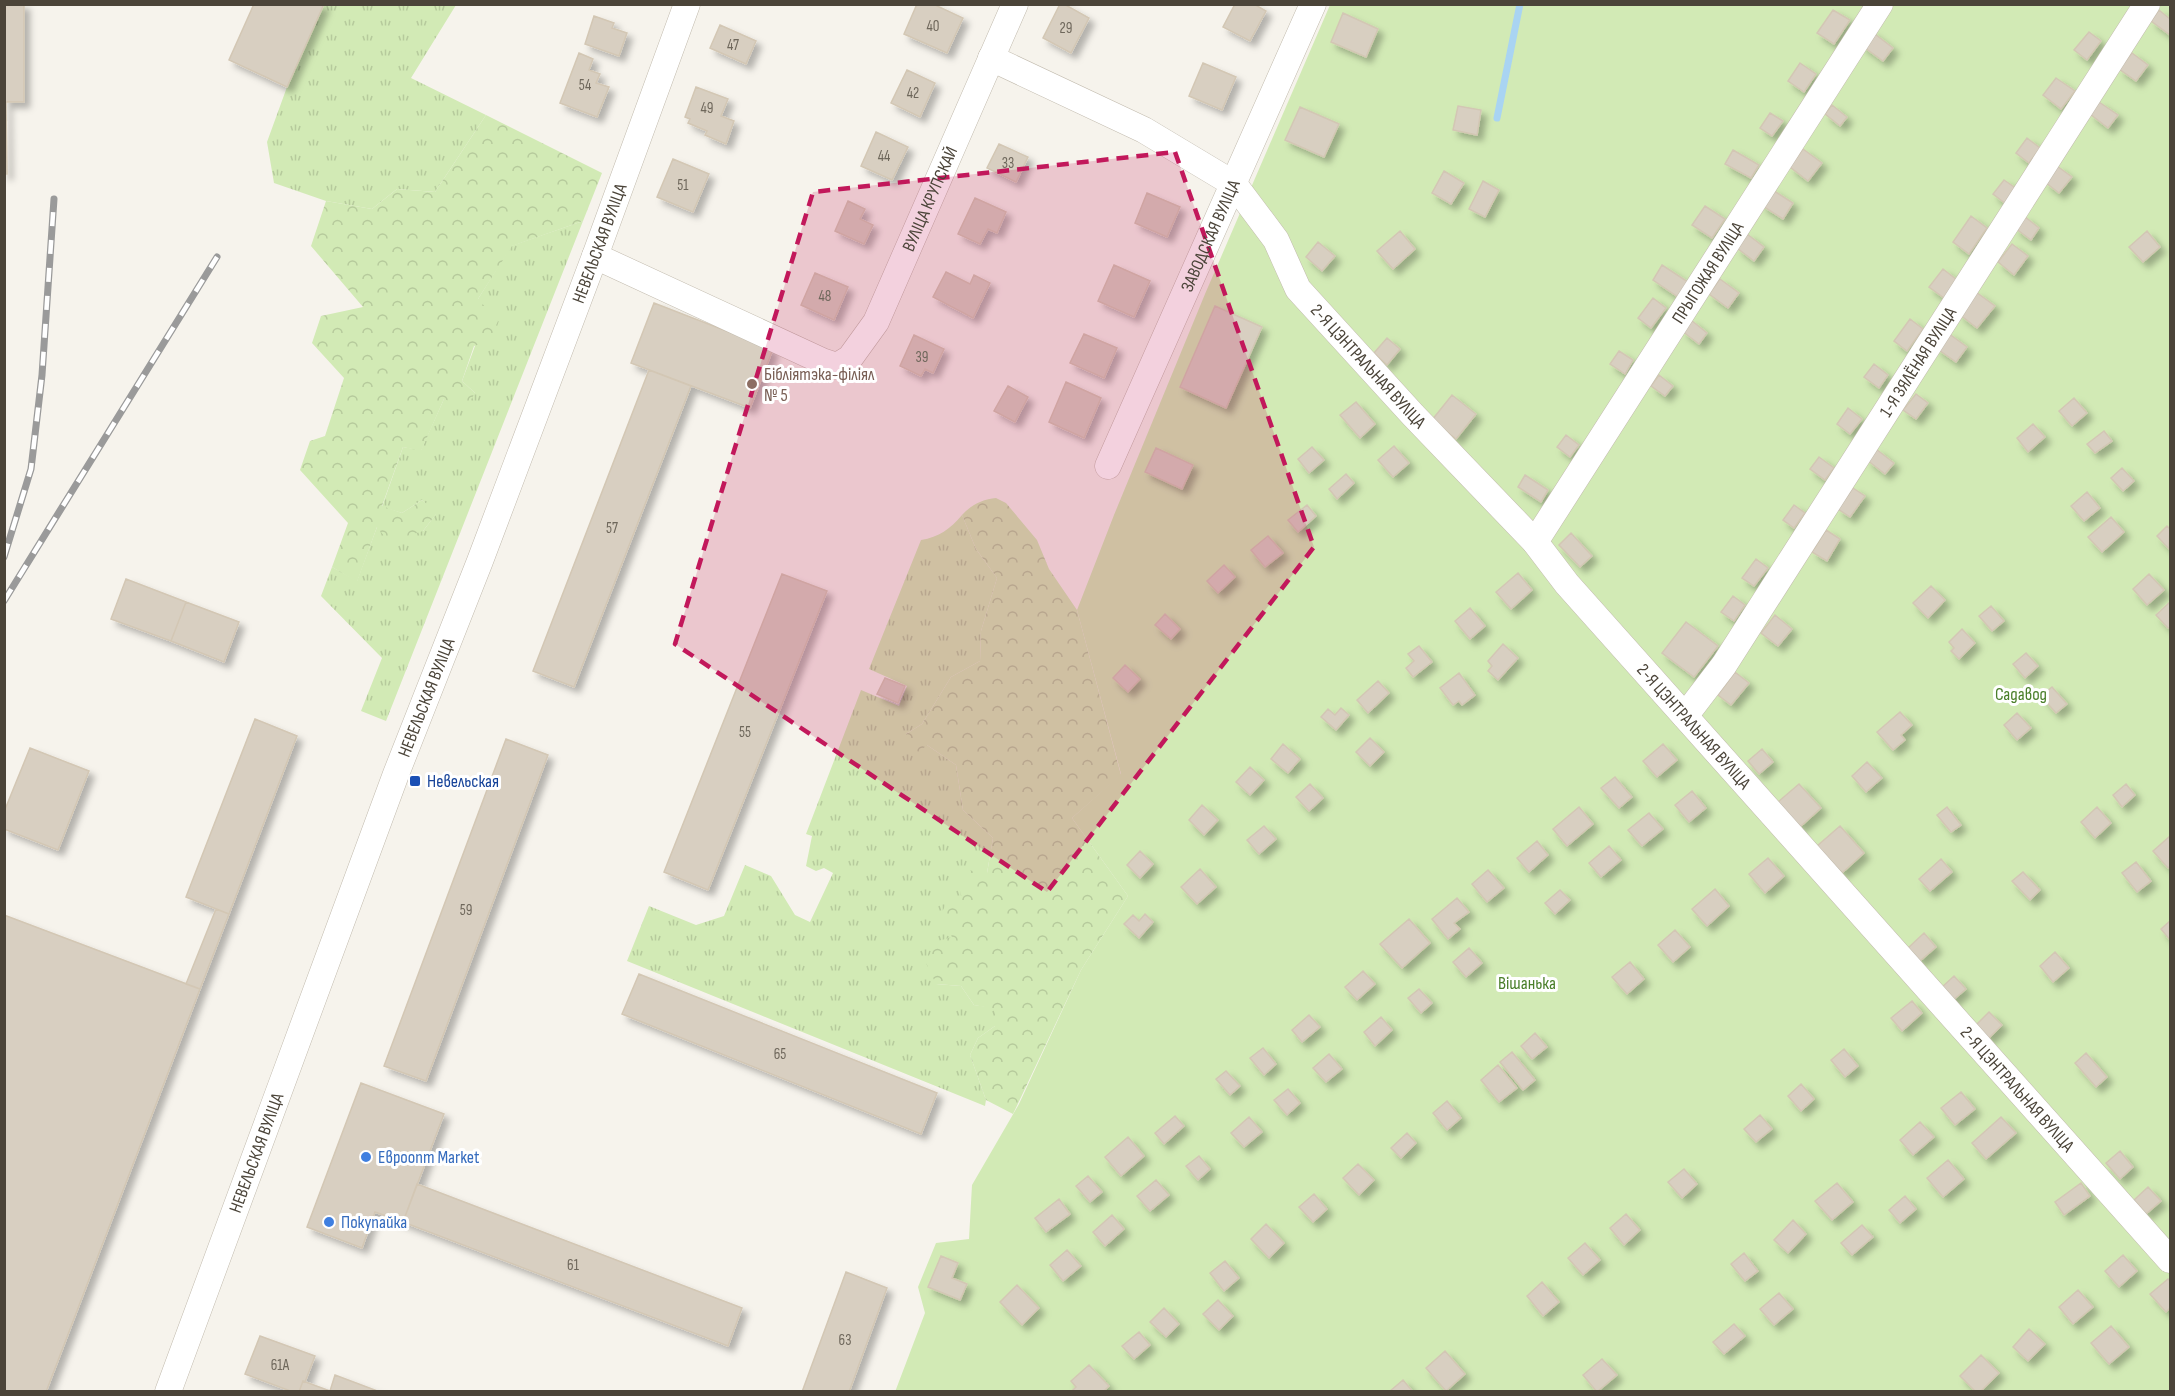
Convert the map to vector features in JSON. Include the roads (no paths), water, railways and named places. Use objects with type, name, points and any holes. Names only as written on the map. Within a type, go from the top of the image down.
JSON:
[{"type":"street","name":"НЕВЕЛЬСКАЯ ВУЛІЦА","points":[[168,1392],[396,774],[480,561],[687,4]]},
{"type":"street","name":"ВУЛІЦА КРУПСКАЙ","points":[[595,256],[837,366],[850,358],[876,322],[1015,4]]},
{"type":"street","name":"ЗАВОДСКАЯ ВУЛІЦА","points":[[1108,466],[1313,4]]},
{"type":"street","name":"ПРЫГОЖАЯ ВУЛІЦА","points":[[1535,542],[1880,4]]},
{"type":"street","name":"1-Я ЗЯЛЁНАЯ ВУЛІЦА","points":[[1685,716],[1724,665],[2147,4]]},
{"type":"street","points":[[991,58],[1144,130],[1234,184]]},
{"type":"street","name":"2-Я ЦЭНТРАЛЬНАЯ ВУЛІЦА","points":[[1234,184],[1276,240],[1298,289],[1413,415],[1535,542],[1567,585],[2170,1260]]},
{"type":"waterway","points":[[1497,118],[1520,4]]},
{"type":"railway","points":[[4,557],[31,469],[42,375],[54,199]]},
{"type":"railway","points":[[4,601],[217,257]]},
{"type":"place","name":"Бібліятэка-філіял № 5","points":[[752,384]]},
{"type":"place","name":"Невельская","points":[[415,781]]},
{"type":"place","name":"Евроопт Market","points":[[366,1157]]},
{"type":"place","name":"Покупайка","points":[[329,1222]]},
{"type":"park label","name":"Садавод","points":[[2021,694]]},
{"type":"park label","name":"Вішанька","points":[[1527,983]]}]
